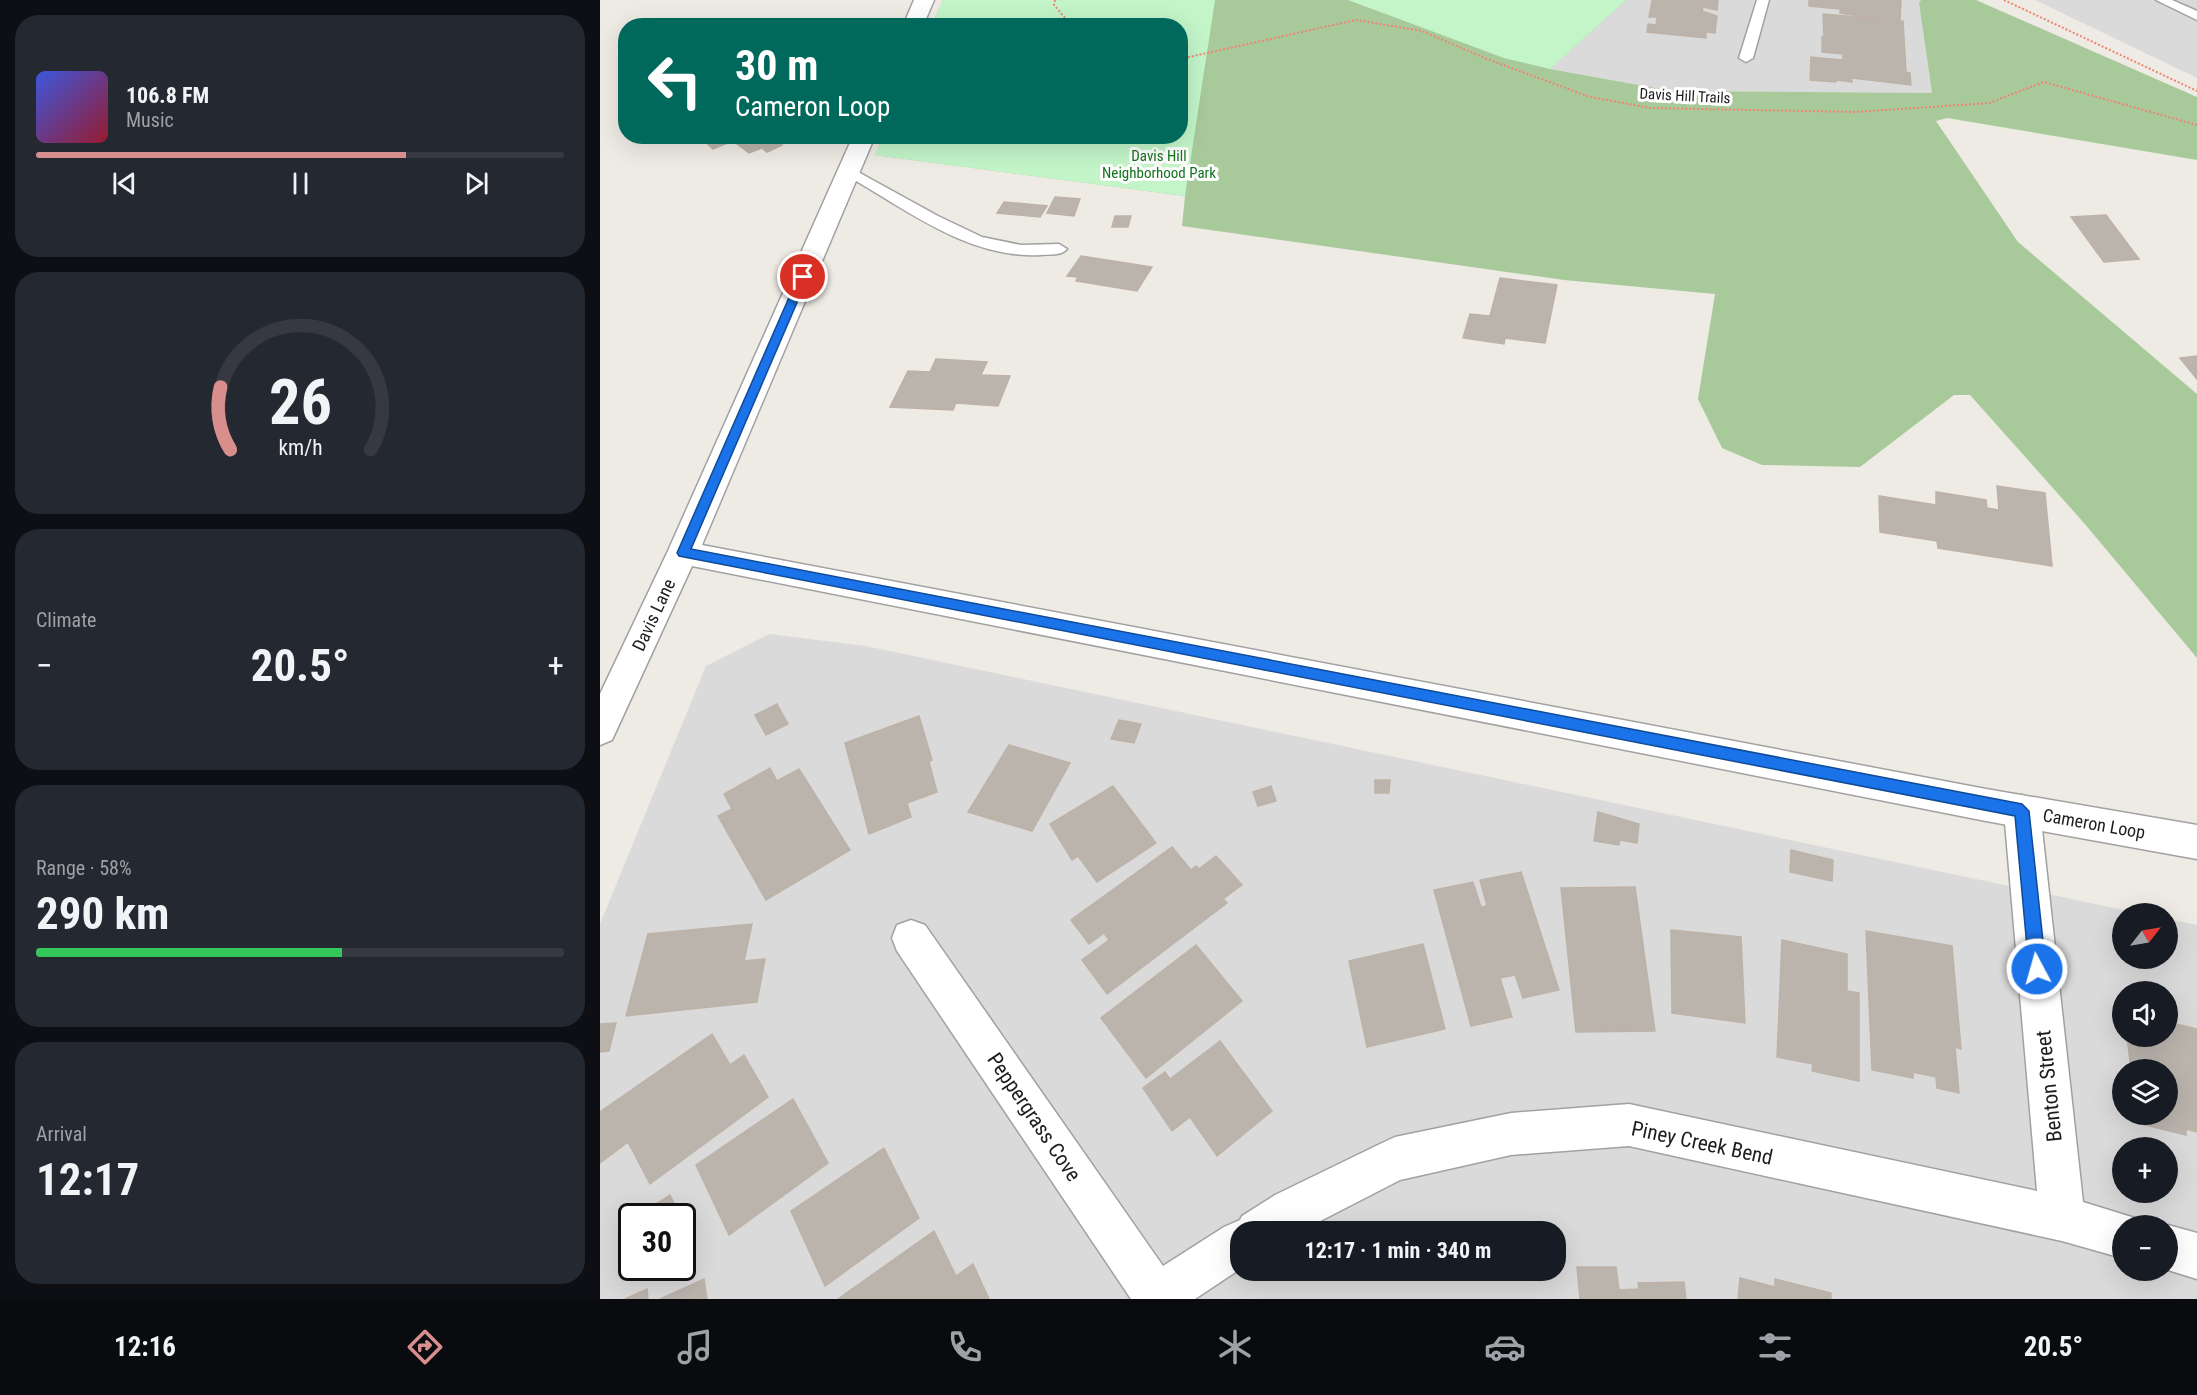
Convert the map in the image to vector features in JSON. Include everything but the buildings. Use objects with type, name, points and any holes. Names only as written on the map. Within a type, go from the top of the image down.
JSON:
[{"type":"street","points":[[916,18],[924,0]]},
{"type":"street","name":"Davis Lane","points":[[600,730],[683,553],[861,144]]},
{"type":"street","name":"Cameron Loop","points":[[683,553],[2022,811],[2197,842]]},
{"type":"street","name":"Benton Street","points":[[2022,811],[2062,1219]]},
{"type":"street","name":"Peppergrass Cove","points":[[911,938],[1156,1298]]},
{"type":"street","name":"Piney Creek Bend","points":[[1275,1221],[1395,1159],[1511,1134],[1629,1125],[2062,1219],[2112,1232]]},
{"type":"street","points":[[1156,1298],[1230,1250]]},
{"type":"street","points":[[2178,1251],[2197,1256]]},
{"type":"lane","points":[[1746,58],[1763,0]]},
{"type":"lane","points":[[2162,0],[2197,16]]},
{"type":"lane","points":[[849,171],[939,222],[981,242],[1020,250],[1059,249]]},
{"type":"path","points":[[1055,0],[1054,4],[1065,18]]},
{"type":"path","points":[[2004,0],[2197,91]]},
{"type":"path","name":"Davis Hill Trails","points":[[1188,57],[1356,20],[1422,31],[1487,59],[1590,97],[1651,108],[1881,110],[1989,103],[2044,82],[2197,124]]},
{"type":"shaded area","points":[[1626,0],[1921,0],[1919,3],[1932,93],[1672,91],[1550,69]]},
{"type":"shaded area","points":[[2035,0],[2197,0],[2197,78]]},
{"type":"shaded area","points":[[769,634],[866,646],[2112,908],[2112,969],[2178,969],[2178,921],[2197,925],[2197,1299],[600,1299],[600,924],[706,666]]},
{"type":"green space","points":[[943,0],[1626,0],[1550,69],[1672,91],[1932,93],[1919,3],[1921,0],[1976,0],[2197,97],[2197,160],[1947,118],[1936,121],[2018,242],[2197,394],[2197,658],[2084,523],[1970,395],[1954,395],[1860,467],[1762,465],[1722,448],[1698,399],[1715,294],[1564,280],[1182,226],[1185,196],[875,155],[880,144],[1188,144],[1188,18],[935,18]]},
{"type":"green space","name":"Davis Hill Neighborhood Park","points":[[943,0],[1215,0],[1185,196],[875,155],[880,144],[1188,144],[1188,18],[935,18]]},
{"type":"green space","points":[[1348,0],[1626,0],[1550,69],[1504,58]]},
{"type":"route","points":[[803,277],[683,553],[2022,811],[2037,969]]}]
